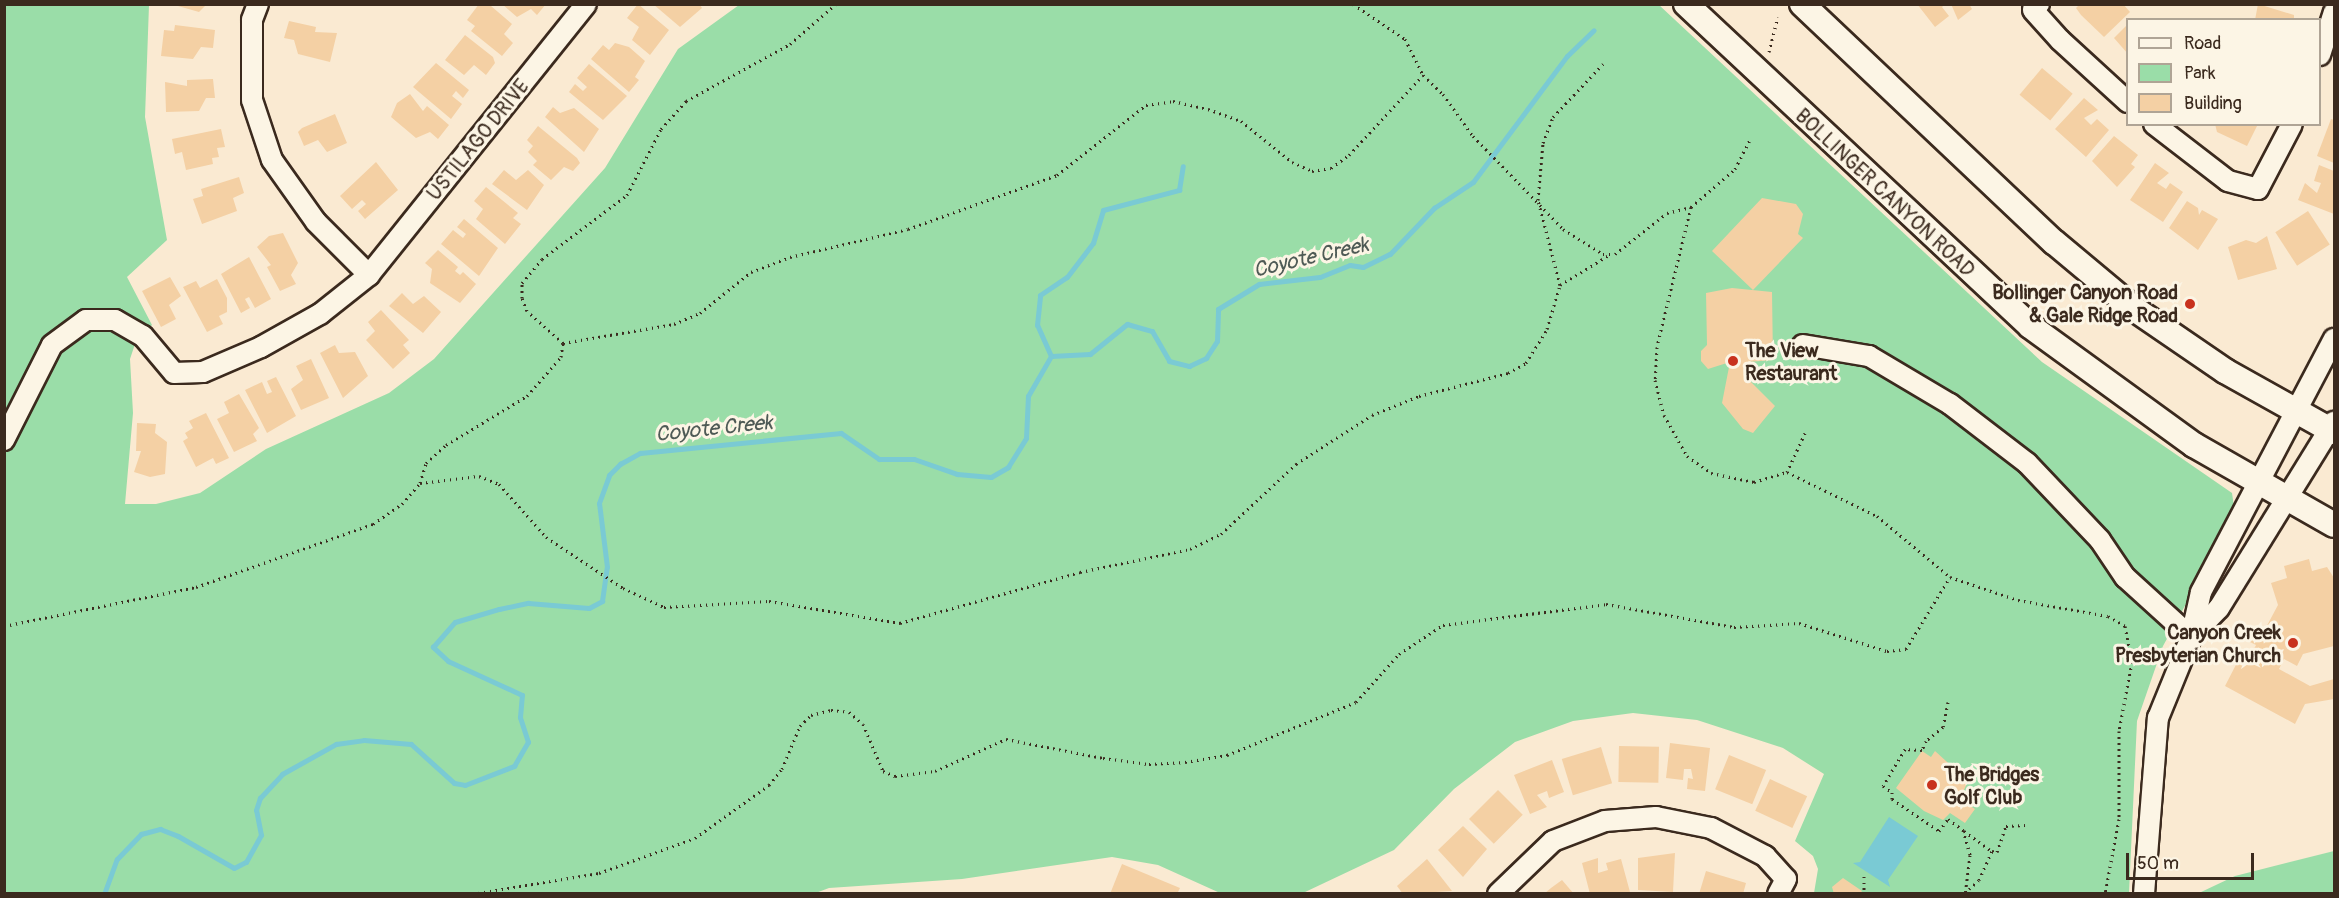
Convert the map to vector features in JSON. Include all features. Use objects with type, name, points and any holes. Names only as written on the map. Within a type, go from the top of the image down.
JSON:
[{"type":"main road","name":"BOLLINGER CANYON ROAD","points":[[1686,4],[2030,326],[2116,392],[2284,498],[2334,525]]},
{"type":"main road","points":[[1802,4],[2054,242],[2133,308],[2296,414],[2333,428]]},
{"type":"street","points":[[258,4],[252,20],[252,100],[272,160],[316,222],[369,275]]},
{"type":"street","name":"USTILAGO DRIVE","points":[[4,440],[52,345],[86,320],[115,320],[142,336],[174,373],[203,372],[261,347],[320,314],[369,275],[586,4]]},
{"type":"street","points":[[2039,4],[2033,10],[2060,40],[2126,101]]},
{"type":"street","points":[[2321,49],[2334,12]]},
{"type":"street","points":[[2157,126],[2228,181],[2258,189],[2291,126]]},
{"type":"street","points":[[2144,894],[2158,718],[2191,638],[2201,592],[2334,339]]},
{"type":"street","points":[[1803,345],[1869,356],[1950,404],[2027,463],[2100,540],[2125,577],[2191,638]]},
{"type":"street","points":[[2191,638],[2219,608],[2284,498],[2333,428]]},
{"type":"street","points":[[1498,894],[1553,841],[1605,821],[1656,817],[1710,828],[1765,856],[1786,879],[1778,894]]},
{"type":"path","points":[[563,343],[527,311],[522,283],[542,259],[627,195],[661,129],[686,101],[790,44],[836,4]]},
{"type":"path","points":[[1353,4],[1405,39],[1423,75],[1443,94],[1473,136],[1538,200],[1563,229],[1609,255]]},
{"type":"path","points":[[1769,52],[1778,17]]},
{"type":"path","points":[[420,483],[479,476],[499,484],[546,537],[623,588],[664,607],[769,601],[900,623],[1080,572],[1190,549],[1221,534],[1296,464],[1372,415],[1419,396],[1508,373],[1526,363],[1547,329],[1560,285],[1538,200],[1543,143],[1553,117],[1603,64]]},
{"type":"path","points":[[563,343],[674,324],[700,313],[751,272],[790,257],[908,229],[1057,175],[1146,105],[1173,101],[1241,120],[1292,162],[1312,171],[1331,168],[1349,155],[1423,75]]},
{"type":"path","points":[[1560,285],[1609,255],[1667,213],[1691,207],[1735,169],[1750,139]]},
{"type":"path","points":[[1691,207],[1657,347],[1655,380],[1664,415],[1687,456],[1711,473],[1754,482],[1788,472],[1877,516],[1950,577],[2018,600],[2108,616],[2125,626],[2132,662],[2119,731],[2119,819],[2105,894]]},
{"type":"path","points":[[4,626],[145,600],[253,569],[373,524],[420,483],[426,463],[446,446],[527,396],[561,357],[563,343]]},
{"type":"path","points":[[1788,472],[1805,433]]},
{"type":"path","points":[[472,894],[599,873],[695,838],[769,784],[782,769],[800,726],[811,715],[831,710],[849,712],[863,724],[883,771],[895,776],[911,778],[935,771],[1006,739],[1103,759],[1149,765],[1185,762],[1227,755],[1356,702],[1399,654],[1443,625],[1606,604],[1734,627],[1799,623],[1887,651],[1906,649],[1950,577]]},
{"type":"path","points":[[1948,702],[1943,727],[1926,741],[1922,750],[1905,749],[1883,786],[1892,792],[1892,799],[1939,831],[1948,819],[1992,851],[1996,852],[2006,826],[2025,825]]},
{"type":"path","points":[[1963,830],[1970,855],[1968,889]]},
{"type":"path","points":[[1965,894],[1979,880],[1992,851]]},
{"type":"path","points":[[1864,876],[1864,894]]},
{"type":"green space","name":"The Bridges Golf Club","points":[[4,5],[149,5],[145,117],[167,240],[127,277],[152,325],[135,344],[130,359],[133,413],[125,504],[156,504],[200,493],[266,449],[389,393],[434,359],[605,168],[678,49],[739,5],[1659,5],[2042,362],[2232,493],[2235,514],[2163,646],[2137,721],[2129,893],[1814,893],[1818,869],[1813,856],[1795,841],[1824,774],[1783,748],[1697,720],[1633,713],[1573,721],[1515,742],[1454,789],[1394,850],[1303,893],[1220,893],[1158,865],[1112,857],[962,879],[829,888],[813,894],[5,893]]},
{"type":"green space","points":[[2334,851],[2334,893],[2199,893],[2235,876]]},
{"type":"water","points":[[1889,817],[1918,836],[1888,880],[1890,887],[1853,863],[1860,862]]},
{"type":"building","points":[[171,4],[207,4],[199,12]]},
{"type":"building","points":[[479,4],[491,6],[512,24],[504,34],[513,43],[502,56],[471,31],[475,26],[467,20]]},
{"type":"building","points":[[502,4],[546,4],[537,15],[531,9],[517,17]]},
{"type":"building","points":[[638,4],[669,30],[650,55],[632,40],[639,27],[627,18]]},
{"type":"building","points":[[653,4],[699,4],[702,8],[680,27]]},
{"type":"building","points":[[1917,4],[1945,4],[1942,7],[1949,16],[1935,27]]},
{"type":"building","points":[[1951,4],[1969,4],[1972,9],[1958,20]]},
{"type":"building","points":[[2080,4],[2123,4],[2130,12],[2104,37],[2081,15],[2076,8]]},
{"type":"building","points":[[2258,4],[2294,15],[2294,18],[2255,18]]},
{"type":"building","points":[[289,21],[316,27],[315,32],[337,33],[330,62],[298,54],[294,40],[284,38]]},
{"type":"building","points":[[175,25],[215,30],[213,48],[201,47],[193,59],[161,56],[164,30],[174,31]]},
{"type":"building","points":[[2126,26],[2126,52],[2114,38]]},
{"type":"building","points":[[465,35],[493,57],[495,63],[486,75],[474,65],[464,75],[445,60]]},
{"type":"building","points":[[615,43],[629,47],[645,61],[635,77],[639,80],[629,92],[591,59],[603,45],[609,50]]},
{"type":"building","points":[[436,63],[469,90],[463,98],[456,91],[452,96],[462,104],[451,119],[413,87]]},
{"type":"building","points":[[589,64],[627,96],[603,120],[569,92],[575,84],[583,91],[587,87],[577,78]]},
{"type":"building","points":[[2042,68],[2073,94],[2050,121],[2020,95]]},
{"type":"building","points":[[213,79],[215,98],[206,98],[199,111],[166,112],[165,82],[187,86],[187,80]]},
{"type":"building","points":[[410,94],[423,111],[427,106],[449,125],[438,139],[430,132],[416,138],[391,117],[397,103]]},
{"type":"building","points":[[2084,98],[2098,110],[2084,118],[2091,125],[2097,119],[2109,130],[2086,157],[2055,129]]},
{"type":"building","points":[[553,107],[560,113],[574,108],[599,129],[584,152],[545,117]]},
{"type":"building","points":[[335,114],[347,143],[327,152],[318,140],[304,146],[298,132],[302,128]]},
{"type":"building","points":[[2331,119],[2334,120],[2334,163],[2317,156]]},
{"type":"building","points":[[538,126],[577,158],[580,163],[573,171],[564,167],[551,180],[533,165],[537,161],[528,152],[533,146],[527,140]]},
{"type":"building","points":[[2216,126],[2257,126],[2247,146],[2217,132]]},
{"type":"building","points":[[221,129],[225,147],[217,148],[219,157],[212,158],[213,164],[186,170],[182,152],[175,154],[172,139]]},
{"type":"building","points":[[2114,136],[2138,155],[2131,164],[2135,167],[2117,187],[2092,161]]},
{"type":"building","points":[[376,162],[398,190],[365,219],[358,211],[366,204],[362,200],[352,209],[340,196]]},
{"type":"building","points":[[2155,163],[2169,173],[2157,183],[2166,189],[2170,183],[2183,192],[2163,222],[2130,200]]},
{"type":"building","points":[[2319,165],[2334,171],[2334,214],[2298,200],[2305,183],[2317,193],[2321,183],[2314,181]]},
{"type":"building","points":[[504,170],[516,180],[528,170],[544,185],[527,210],[492,184]]},
{"type":"building","points":[[239,177],[244,193],[233,198],[237,211],[202,224],[193,199],[203,196],[201,189]]},
{"type":"building","points":[[486,187],[518,213],[513,218],[521,224],[505,244],[476,219],[483,209],[474,201]]},
{"type":"building","points":[[1762,198],[1796,204],[1803,214],[1798,234],[1803,238],[1753,290],[1712,251]]},
{"type":"building","points":[[2187,201],[2198,208],[2199,215],[2202,210],[2218,219],[2198,250],[2169,228]]},
{"type":"building","points":[[2308,211],[2330,245],[2297,266],[2275,232]]},
{"type":"building","points":[[464,219],[498,248],[479,276],[441,244],[453,230],[463,238],[466,234],[457,227]]},
{"type":"building","points":[[283,233],[298,263],[291,275],[296,284],[280,291],[267,267],[271,265],[257,247],[269,236]]},
{"type":"building","points":[[2267,236],[2277,269],[2238,280],[2228,247],[2246,240],[2256,243]]},
{"type":"building","points":[[438,250],[458,267],[455,271],[460,275],[463,272],[476,284],[460,303],[430,283],[432,269],[425,263]]},
{"type":"building","points":[[249,257],[271,299],[255,308],[249,297],[245,299],[250,308],[241,313],[221,274]]},
{"type":"building","points":[[170,277],[181,296],[169,305],[176,319],[161,327],[142,291]]},
{"type":"building","points":[[217,279],[227,298],[227,312],[219,316],[223,324],[207,332],[183,287],[196,281],[200,288]]},
{"type":"building","name":"The View Restaurant","points":[[1732,288],[1772,292],[1773,360],[1748,362],[1749,380],[1775,406],[1753,433],[1743,429],[1722,403],[1730,362],[1708,369],[1701,361],[1701,351],[1707,345],[1706,293]]},
{"type":"building","points":[[402,293],[413,304],[424,296],[441,312],[423,333],[389,306]]},
{"type":"building","points":[[381,310],[409,340],[403,345],[410,353],[393,369],[366,340],[375,331],[368,322]]},
{"type":"building","points":[[335,345],[339,353],[355,352],[368,376],[343,398],[320,353]]},
{"type":"building","points":[[311,359],[329,398],[301,410],[291,389],[303,380],[296,366]]},
{"type":"building","points":[[276,377],[296,416],[267,433],[245,390],[262,382],[267,394],[272,392],[267,381]]},
{"type":"building","points":[[239,394],[259,428],[253,434],[257,441],[234,452],[217,419],[229,413],[224,402]]},
{"type":"building","points":[[206,413],[229,458],[216,464],[213,458],[196,467],[183,441],[188,438],[185,433],[193,428],[189,421]]},
{"type":"building","points":[[137,423],[156,424],[155,433],[167,442],[165,474],[150,477],[134,472],[141,451],[136,451]]},
{"type":"building","name":"Canyon Creek Presbyterian Church","points":[[2309,559],[2312,571],[2327,567],[2334,578],[2334,646],[2303,654],[2297,666],[2284,659],[2279,669],[2310,686],[2334,679],[2334,699],[2305,704],[2295,724],[2225,686],[2241,655],[2249,659],[2256,645],[2248,641],[2255,628],[2263,633],[2278,605],[2271,583],[2287,578],[2284,566]]},
{"type":"building","points":[[1670,743],[1710,748],[1705,791],[1687,789],[1688,778],[1693,779],[1691,769],[1684,769],[1683,780],[1666,778]]},
{"type":"building","points":[[1619,746],[1659,747],[1658,783],[1618,782]]},
{"type":"building","points":[[1601,747],[1612,783],[1573,795],[1562,759]]},
{"type":"building","name":"The Bridges Golf Club","points":[[1922,751],[1931,757],[1935,751],[1968,781],[1960,799],[1975,809],[1965,823],[1950,813],[1943,820],[1924,811],[1896,788]]},
{"type":"building","points":[[1729,755],[1766,770],[1752,804],[1715,789]]},
{"type":"building","points":[[1552,760],[1564,792],[1549,798],[1547,791],[1537,795],[1547,807],[1530,814],[1514,775]]},
{"type":"building","points":[[1770,779],[1807,796],[1792,828],[1755,811]]},
{"type":"building","points":[[1498,790],[1523,815],[1494,844],[1469,819]]},
{"type":"building","points":[[1463,826],[1487,849],[1463,877],[1438,850]]},
{"type":"building","points":[[1675,853],[1673,892],[1638,890],[1638,858]]},
{"type":"building","points":[[1598,858],[1598,873],[1608,870],[1606,863],[1621,859],[1630,892],[1590,894],[1582,863]]},
{"type":"building","points":[[1427,859],[1452,891],[1403,894],[1397,886]]},
{"type":"building","points":[[1122,864],[1180,888],[1177,894],[1110,894]]},
{"type":"building","points":[[1706,871],[1746,883],[1743,894],[1699,894]]},
{"type":"building","points":[[1843,878],[1862,891],[1860,894],[1834,894],[1832,887]]},
{"type":"building","points":[[1562,880],[1574,894],[1544,894],[1551,888]]},
{"type":"waterway","name":"Coyote Creek","points":[[1051,356],[1090,354],[1127,324],[1152,331],[1169,361],[1189,366],[1206,358],[1217,341],[1218,309],[1259,284],[1320,277],[1350,265],[1363,267],[1390,254],[1434,208],[1473,182],[1567,56],[1594,30]]},
{"type":"waterway","points":[[1051,356],[1037,325],[1040,295],[1067,277],[1093,243],[1103,210],[1179,190],[1183,166]]},
{"type":"waterway","name":"Coyote Creek","points":[[104,894],[117,859],[141,834],[160,829],[178,836],[234,868],[246,862],[261,835],[256,810],[260,798],[282,774],[336,744],[364,740],[411,744],[454,783],[465,785],[514,766],[528,742],[520,717],[522,695],[448,661],[433,647],[455,622],[499,609],[528,603],[589,608],[602,601],[607,567],[599,503],[609,475],[620,464],[640,453],[841,433],[879,459],[914,459],[957,474],[991,477],[1008,467],[1026,438],[1028,396],[1051,356]]},
{"type":"place","name":"Bollinger Canyon Road & Gale Ridge Road","points":[[2190,304]]},
{"type":"place","name":"The View Restaurant","points":[[1733,361]]},
{"type":"place","name":"Canyon Creek Presbyterian Church","points":[[2293,643]]},
{"type":"place","name":"The Bridges Golf Club","points":[[1932,785]]}]
